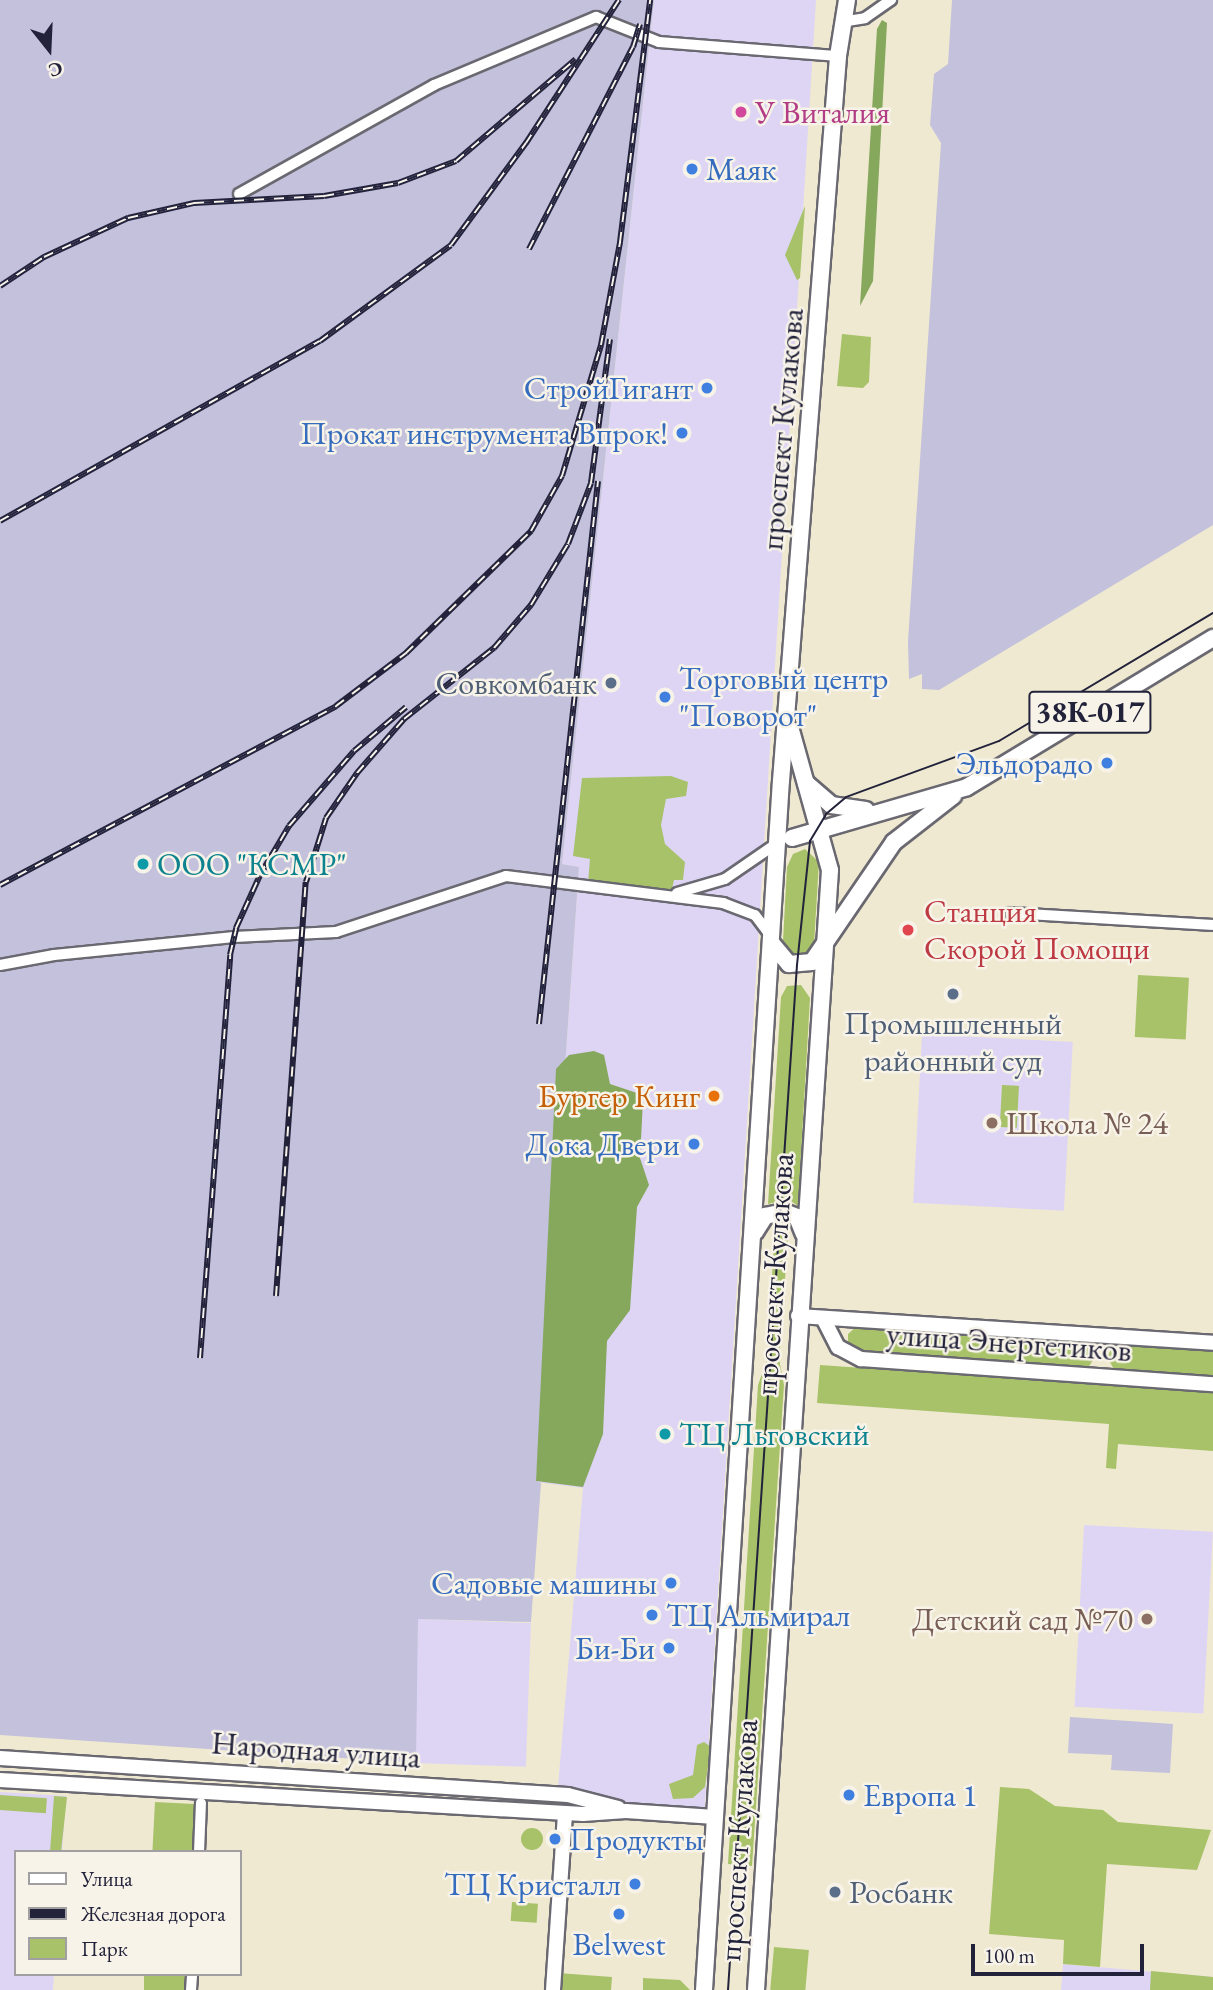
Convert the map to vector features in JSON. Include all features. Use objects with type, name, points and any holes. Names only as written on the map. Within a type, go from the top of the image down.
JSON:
[{"type":"main road","name":"проспект Кулакова","points":[[841,0],[842,20]]},
{"type":"main road","name":"проспект Кулакова","points":[[704,1990],[773,945],[776,844],[838,56],[847,0]]},
{"type":"main road","name":"38К-017","points":[[967,787],[1213,638]]},
{"type":"main road","points":[[773,945],[782,960],[797,965],[812,962],[824,948],[830,870],[800,772],[788,711]]},
{"type":"main road","points":[[800,772],[810,788],[831,805],[860,810],[906,805]]},
{"type":"main road","name":"проспект Кулакова","points":[[756,1990],[824,948],[894,842],[967,787]]},
{"type":"main road","points":[[776,844],[819,827],[967,787]]},
{"type":"main road","points":[[792,838],[809,837],[819,844],[830,870]]},
{"type":"main road","points":[[754,1232],[765,1216],[784,1212],[797,1217],[805,1236]]},
{"type":"street","points":[[842,20],[865,18],[891,0]]},
{"type":"street","points":[[239,194],[434,85],[596,17],[659,42],[838,56]]},
{"type":"street","points":[[663,895],[725,879],[776,844]]},
{"type":"street","points":[[0,965],[54,954],[220,938],[336,932],[506,876],[741,907],[765,925],[773,945]]},
{"type":"street","points":[[1011,913],[1213,925]]},
{"type":"street","name":"улица Энергетиков","points":[[798,1316],[1213,1343]]},
{"type":"street","name":"улица Энергетиков","points":[[823,1318],[838,1347],[861,1359],[1213,1384]]},
{"type":"street","name":"Народная улица","points":[[0,1758],[568,1795],[626,1811]]},
{"type":"street","name":"Народная улица","points":[[0,1780],[565,1813],[626,1811],[715,1817]]},
{"type":"street","points":[[553,1990],[565,1813],[560,1803],[568,1795]]},
{"type":"street","points":[[199,1850],[201,1803]]},
{"type":"shaded area","points":[[0,0],[654,0],[562,864],[579,867],[536,1481],[541,1483],[531,1622],[418,1619],[416,1763],[0,1735]]},
{"type":"shaded area","points":[[654,0],[816,0],[704,1820],[556,1811],[583,1488],[536,1482],[579,867],[562,864]]},
{"type":"shaded area","points":[[952,0],[1213,0],[1213,525],[939,690],[922,689],[922,674],[909,679],[908,641],[941,143],[930,125],[934,74],[948,64]]},
{"type":"shaded area","name":"Школа № 24","points":[[922,1034],[1073,1042],[1064,1211],[913,1203]]},
{"type":"shaded area","name":"Детский сад №70","points":[[1084,1525],[1213,1532],[1203,1714],[1074,1707]]},
{"type":"shaded area","points":[[418,1619],[531,1623],[526,1767],[413,1763]]},
{"type":"shaded area","points":[[1070,1717],[1173,1724],[1170,1773],[1111,1770],[1112,1755],[1068,1753]]},
{"type":"shaded area","points":[[0,1792],[66,1796],[62,1850],[14,1850],[14,1976],[54,1976],[53,1990],[0,1990]]},
{"type":"shaded area","points":[[1063,1964],[1213,1977],[1213,1990],[1061,1990]]},
{"type":"green space","points":[[882,20],[887,23],[873,281],[860,306],[877,29]]},
{"type":"green space","points":[[805,206],[800,278],[797,280],[785,255]]},
{"type":"green space","points":[[842,334],[871,337],[869,382],[863,388],[837,386]]},
{"type":"green space","points":[[671,776],[688,782],[686,796],[666,799],[661,825],[665,844],[685,862],[683,880],[674,880],[672,889],[663,891],[588,883],[590,859],[573,856],[582,778]]},
{"type":"green space","points":[[805,849],[819,862],[814,944],[804,955],[793,955],[783,941],[787,867],[793,854]]},
{"type":"green space","points":[[1138,975],[1189,978],[1186,1040],[1135,1037]]},
{"type":"green space","points":[[801,985],[810,998],[798,1206],[788,1199],[768,1204],[781,997],[787,986]]},
{"type":"green space","points":[[594,1051],[604,1055],[610,1084],[637,1093],[643,1101],[640,1158],[649,1185],[637,1207],[630,1310],[607,1341],[603,1434],[583,1487],[536,1481],[556,1069],[569,1055]]},
{"type":"green space","points":[[1002,1085],[1019,1086],[1017,1128],[1000,1127]]},
{"type":"green space","points":[[775,1225],[789,1226],[779,1359],[784,1385],[752,1866],[728,1864],[758,1385],[767,1360]]},
{"type":"green space","points":[[856,1327],[1083,1341],[1093,1346],[1096,1356],[1087,1369],[860,1354],[848,1345],[848,1334]]},
{"type":"green space","points":[[1122,1344],[1213,1350],[1213,1379],[1115,1371],[1107,1357],[1112,1348]]},
{"type":"green space","points":[[820,1365],[1213,1393],[1213,1451],[1118,1444],[1116,1469],[1106,1468],[1109,1424],[817,1403]]},
{"type":"green space","points":[[704,1742],[711,1747],[705,1787],[693,1798],[673,1799],[669,1784],[693,1775],[697,1745]]},
{"type":"green space","points":[[1000,1787],[1029,1789],[1055,1806],[1103,1810],[1118,1822],[1211,1830],[1197,1870],[1107,1864],[1100,1967],[1063,1964],[1064,1940],[989,1934]]},
{"type":"green space","points":[[0,1795],[47,1798],[46,1813],[0,1810]]},
{"type":"green space","points":[[54,1796],[67,1797],[61,1850],[50,1850]]},
{"type":"green space","points":[[155,1802],[199,1804],[197,1850],[152,1850]]},
{"type":"green space","points":[[532,1828],[540,1831],[543,1839],[540,1847],[532,1850],[524,1847],[521,1839],[524,1831]]},
{"type":"green space","points":[[512,1902],[538,1904],[537,1923],[511,1921]]},
{"type":"green space","points":[[774,1947],[809,1950],[805,1990],[770,1990]]},
{"type":"green space","points":[[1151,1971],[1213,1977],[1213,1990],[1150,1990]]},
{"type":"green space","points":[[558,1973],[612,1977],[611,1990],[557,1990]]},
{"type":"green space","points":[[144,1976],[189,1976],[189,1990],[144,1990]]},
{"type":"green space","points":[[643,1978],[680,1980],[690,1990],[643,1990]]},
{"type":"tram line","points":[[728,1990],[797,965],[810,841],[826,814],[846,797],[999,741],[1213,613]]},
{"type":"railway","points":[[0,521],[320,341],[451,245],[526,143],[619,0]]},
{"type":"railway","points":[[0,885],[336,706],[406,653],[531,531],[562,476],[601,345],[620,242],[650,0]]},
{"type":"railway","points":[[529,249],[633,47],[640,24]]},
{"type":"railway","points":[[0,286],[44,257],[128,218],[194,203],[324,196],[398,183],[456,161],[576,59]]},
{"type":"railway","points":[[276,1296],[306,882],[326,818],[357,773],[404,719],[494,648],[531,605],[568,544],[591,483],[610,339]]},
{"type":"railway","points":[[539,1024],[598,481]]},
{"type":"railway","points":[[200,1358],[230,955],[236,928],[260,875],[289,826],[354,751],[406,707]]},
{"type":"place","name":"У Виталия","points":[[741,112]]},
{"type":"place","name":"Маяк","points":[[692,169]]},
{"type":"place","name":"СтройГигант","points":[[707,388]]},
{"type":"place","name":"Прокат инструмента Впрок!","points":[[682,433]]},
{"type":"place","name":"Совкомбанк","points":[[611,683]]},
{"type":"place","name":"Торговый центр \"Поворот\"","points":[[665,697]]},
{"type":"place","name":"Эльдорадо","points":[[1107,763]]},
{"type":"place","name":"ООО \"КСМР\"","points":[[143,864]]},
{"type":"place","name":"Станция Скорой Помощи","points":[[908,930]]},
{"type":"place","name":"Промышленный районный суд","points":[[953,994]]},
{"type":"place","name":"Бургер Кинг","points":[[714,1096]]},
{"type":"place","name":"Школа № 24","points":[[992,1123]]},
{"type":"place","name":"Дока Двери","points":[[694,1144]]},
{"type":"place","name":"ТЦ Льговский","points":[[665,1434]]},
{"type":"place","name":"Садовые машины","points":[[671,1583]]},
{"type":"place","name":"ТЦ Альмирал","points":[[652,1615]]},
{"type":"place","name":"Детский сад №70","points":[[1147,1619]]},
{"type":"place","name":"Би-Би","points":[[669,1648]]},
{"type":"place","name":"Европа 1","points":[[849,1795]]},
{"type":"place","name":"Продукты","points":[[555,1839]]},
{"type":"place","name":"ТЦ Кристалл","points":[[635,1884]]},
{"type":"place","name":"Росбанк","points":[[835,1892]]},
{"type":"place","name":"Belwest","points":[[619,1914]]}]
